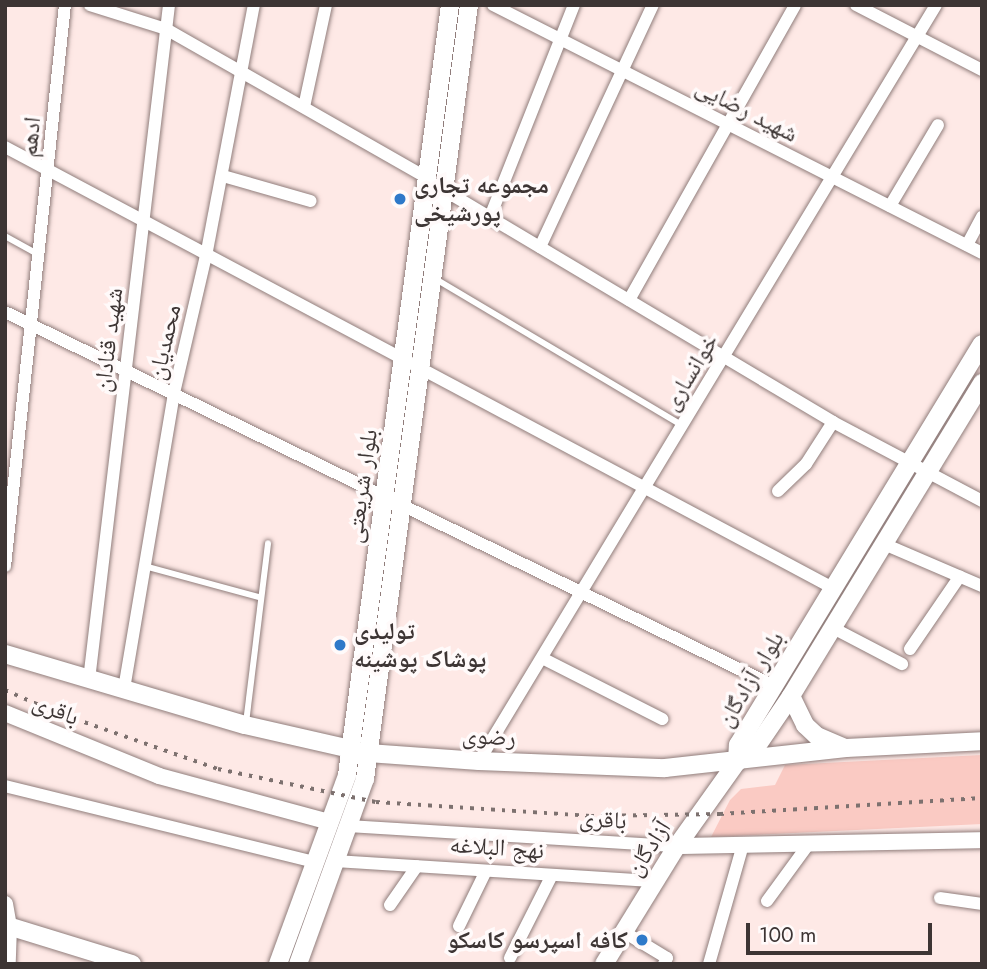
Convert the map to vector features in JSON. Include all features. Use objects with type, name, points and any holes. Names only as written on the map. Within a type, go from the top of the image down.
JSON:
[{"type":"main road","name":"بلوار شریعتی","points":[[278,964],[347,775],[450,5]]},
{"type":"main road","name":"بلوار شریعتی","points":[[298,964],[365,779],[469,5]]},
{"type":"main road","name":"بلوار آزادگان","points":[[737,762],[738,745],[982,344]]},
{"type":"main road","name":"بلوار آزادگان","points":[[737,762],[755,749],[791,696],[982,383]]},
{"type":"main road","name":"رضوی","points":[[5,654],[245,725],[369,752],[479,761],[640,768],[737,762],[846,748],[982,741]]},
{"type":"main road","points":[[791,696],[797,711],[811,730],[831,744],[846,748]]},
{"type":"main road","name":"آزادگان","points":[[604,964],[677,846],[737,762]]},
{"type":"main road","points":[[7,925],[132,964]]},
{"type":"street","name":"ادهم","points":[[5,566],[65,5]]},
{"type":"street","points":[[90,5],[166,29],[427,177]]},
{"type":"street","name":"شهید قنادان","points":[[89,680],[169,5]]},
{"type":"street","name":"محمدیان","points":[[124,690],[174,393],[223,176],[254,5]]},
{"type":"street","points":[[304,107],[326,5]]},
{"type":"street","name":"شهید رضایی","points":[[493,5],[982,253]]},
{"type":"street","points":[[490,217],[574,5]]},
{"type":"street","points":[[540,247],[653,5]]},
{"type":"street","points":[[629,300],[795,5]]},
{"type":"street","points":[[856,5],[982,70]]},
{"type":"street","name":"خوانساری","points":[[479,761],[936,5]]},
{"type":"street","points":[[890,206],[939,125]]},
{"type":"street","points":[[5,147],[833,589]]},
{"type":"street","points":[[223,176],[311,201]]},
{"type":"street","points":[[444,190],[833,422],[982,501]]},
{"type":"street","points":[[967,245],[982,217]]},
{"type":"street","points":[[5,312],[774,686]]},
{"type":"street","points":[[778,491],[806,464],[833,422]]},
{"type":"street","points":[[884,544],[982,586]]},
{"type":"street","points":[[910,649],[960,576]]},
{"type":"street","points":[[833,628],[902,664]]},
{"type":"street","points":[[542,658],[662,719]]},
{"type":"street","name":"باقری","points":[[5,713],[159,776],[330,822]]},
{"type":"street","points":[[5,786],[315,862]]},
{"type":"street","name":"باقری","points":[[348,826],[677,846],[982,840]]},
{"type":"street","points":[[709,964],[743,845]]},
{"type":"street","points":[[767,901],[808,845]]},
{"type":"street","name":"نهج البلاغه","points":[[335,861],[655,881]]},
{"type":"street","points":[[390,905],[416,866]]},
{"type":"street","points":[[459,926],[486,870]]},
{"type":"street","points":[[510,958],[552,875]]},
{"type":"street","points":[[940,898],[982,904]]},
{"type":"street","points":[[5,904],[8,964]]},
{"type":"street","points":[[624,932],[667,958],[664,964]]},
{"type":"lane","points":[[5,236],[38,255]]},
{"type":"lane","points":[[432,277],[682,425]]},
{"type":"lane","points":[[245,725],[259,597],[268,544]]},
{"type":"lane","points":[[144,566],[259,597]]},
{"type":"shaded area","points":[[982,755],[982,824],[711,837],[730,800],[741,789],[775,785],[785,765]]},
{"type":"railway","points":[[5,690],[55,712],[218,769],[376,802],[591,816],[720,814],[982,798]]},
{"type":"place","name":"مجموعه تجاری پورشیخی","points":[[400,199]]},
{"type":"place","name":"تولیدی پوشاک پوشینه","points":[[340,645]]},
{"type":"place","name":"کافه اسپرسو کاسکو","points":[[642,940]]}]
